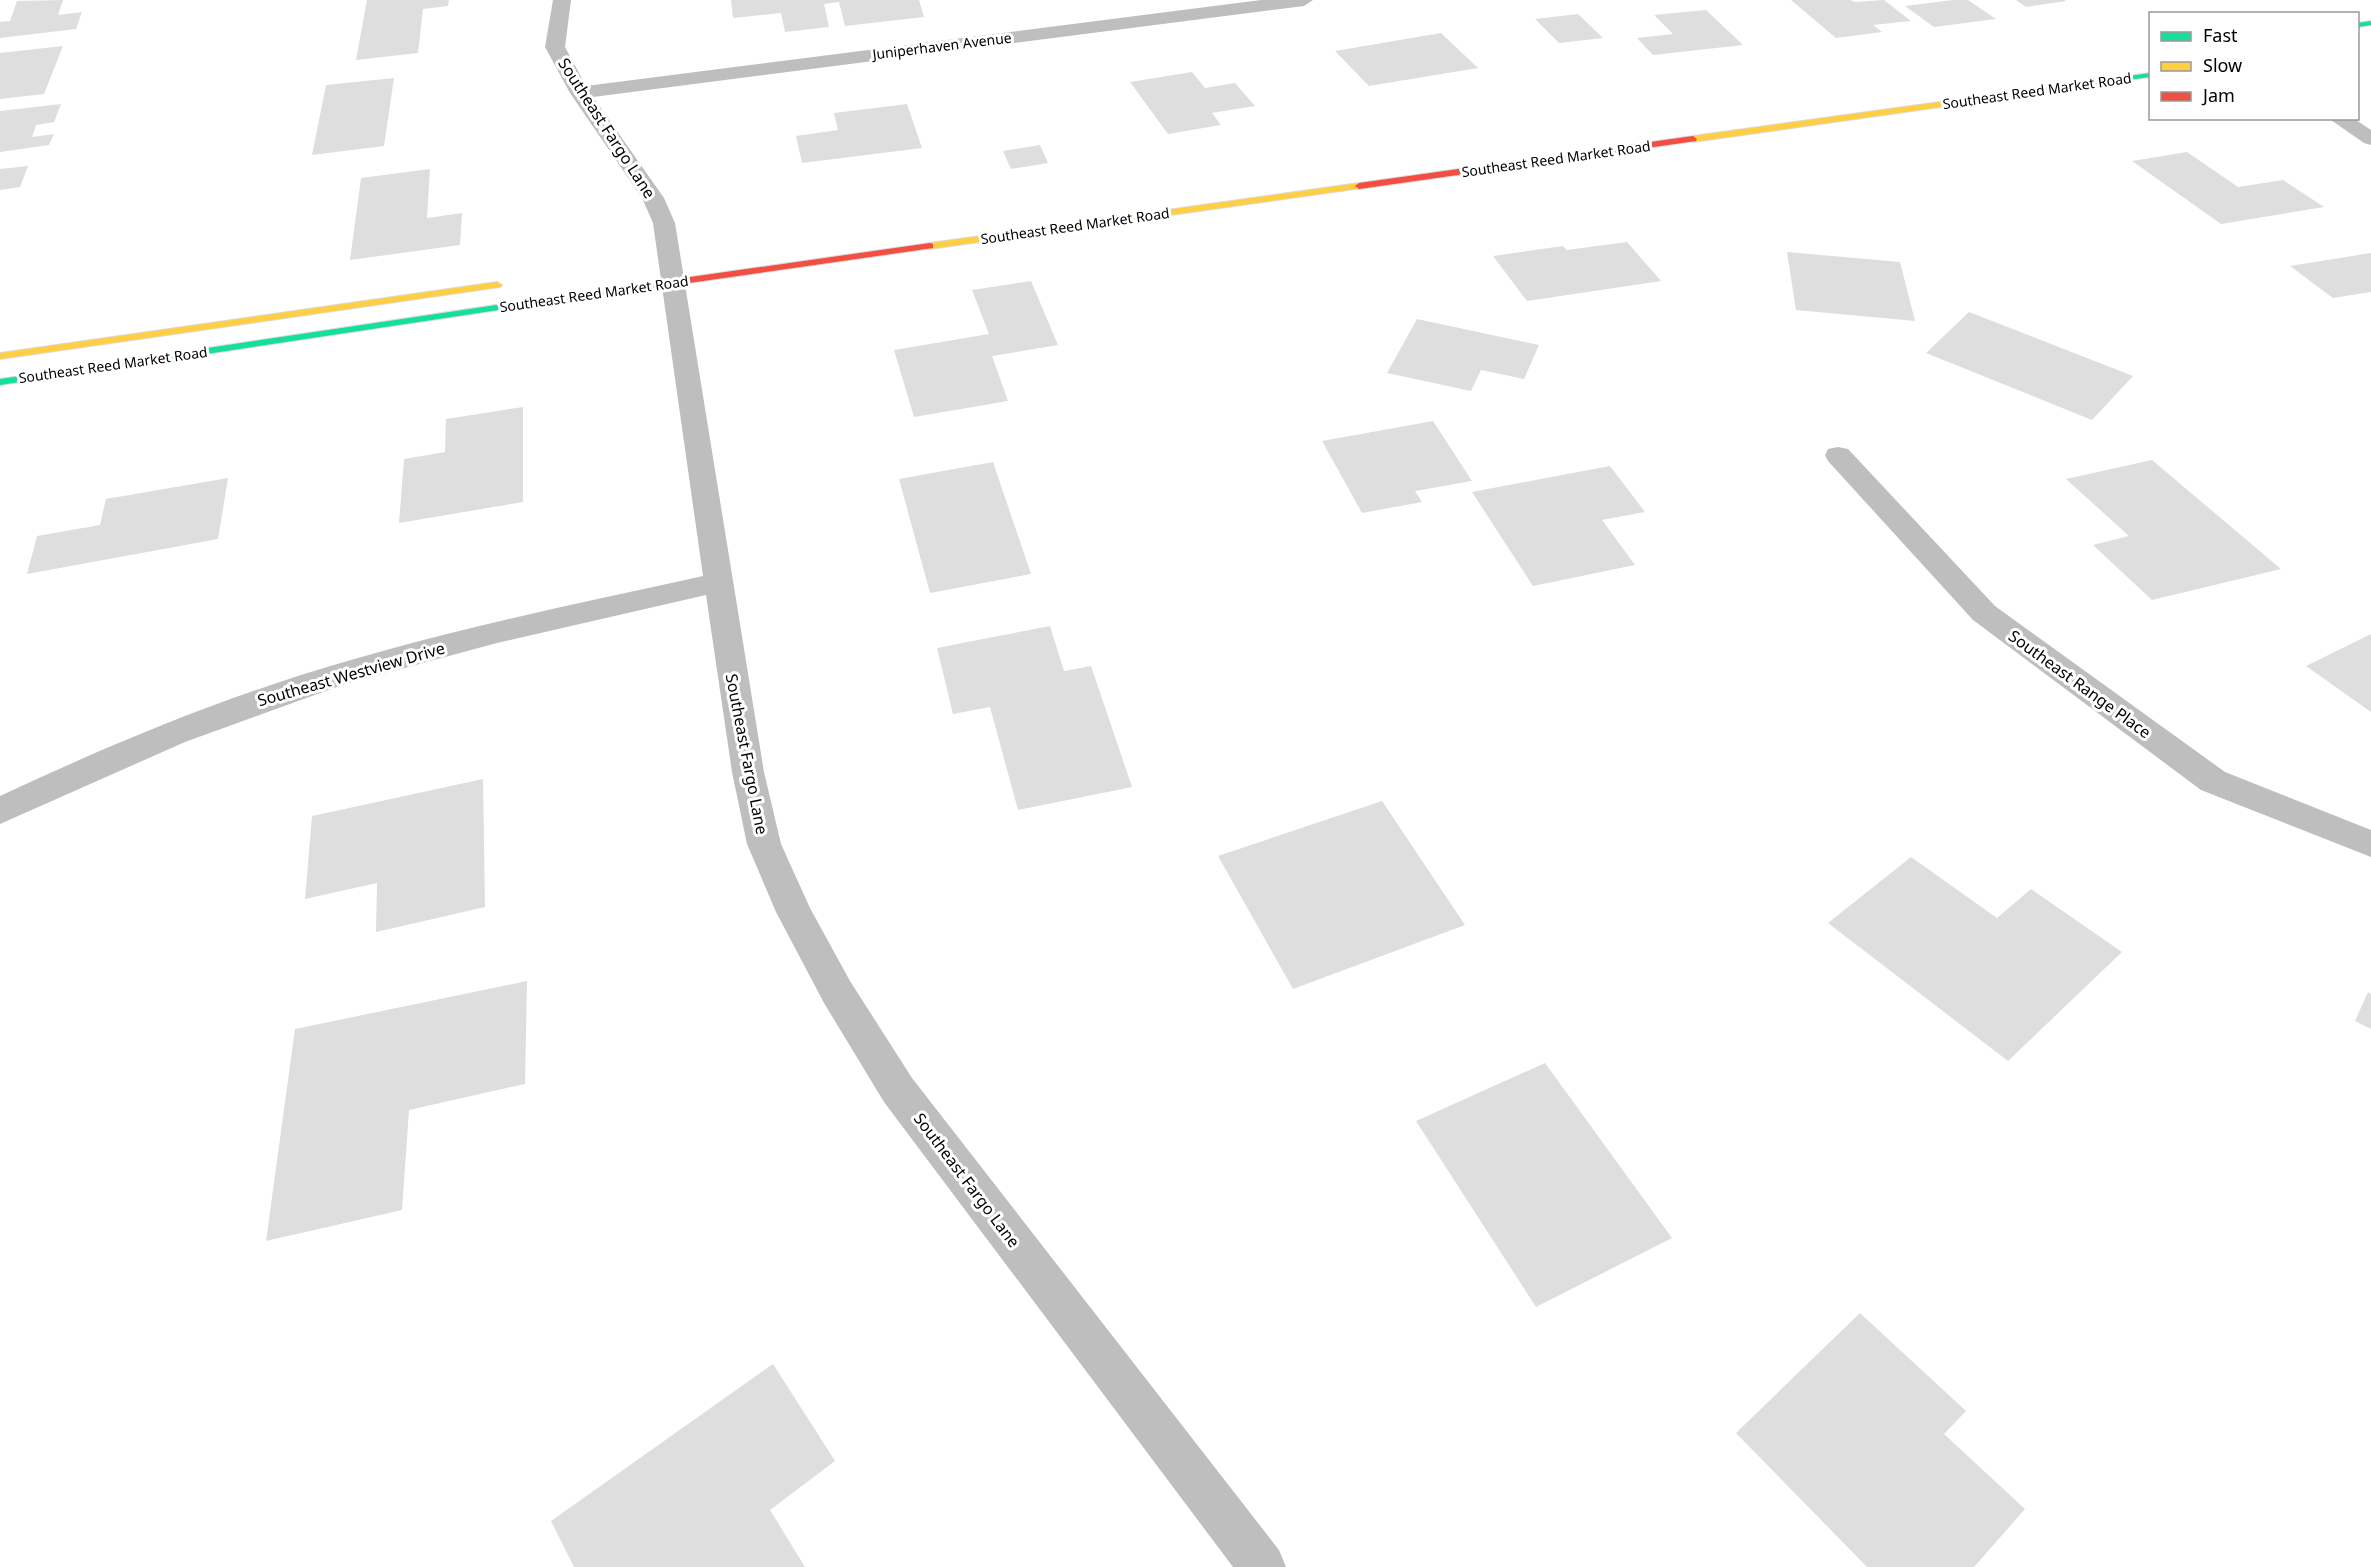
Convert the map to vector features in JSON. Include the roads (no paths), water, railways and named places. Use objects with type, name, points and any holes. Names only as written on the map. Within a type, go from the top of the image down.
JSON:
[{"type":"main road","name":"Southeast Reed Market Road","points":[[0,382],[671,266],[2149,75]]},
{"type":"main road","name":"Southeast Reed Market Road","points":[[0,356],[517,282]]},
{"type":"street","name":"Southeast Fargo Lane","points":[[562,0],[555,47],[580,93],[653,198],[664,223],[717,582],[748,772],[764,844],[794,912],[837,992],[898,1090],[1262,1567]]},
{"type":"street","name":"Juniperhaven Avenue","points":[[580,93],[1304,0]]},
{"type":"street","points":[[2341,120],[2371,139]]},
{"type":"street","name":"Southeast Range Place","points":[[1838,455],[1984,613],[2213,781],[2371,844]]},
{"type":"street","name":"Southeast Westview Drive","points":[[0,811],[97,764],[197,723],[283,692],[510,629],[717,582]]}]
